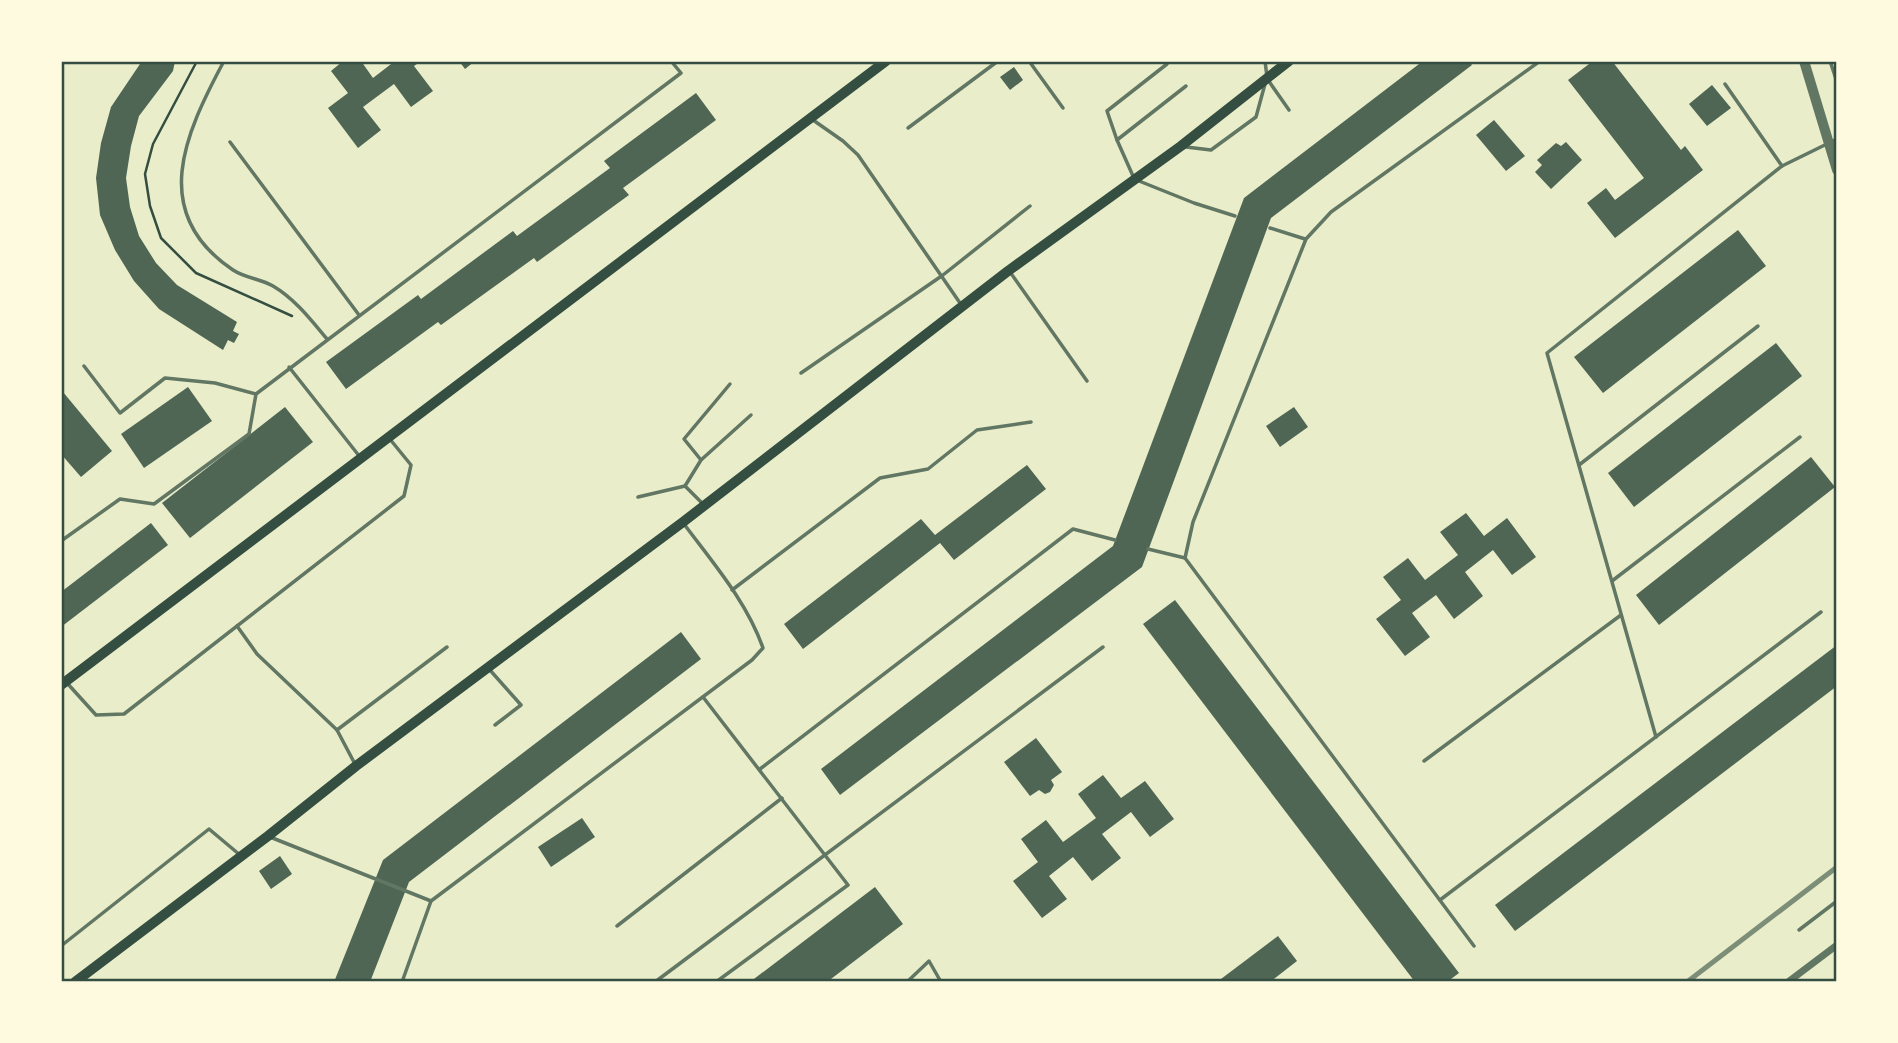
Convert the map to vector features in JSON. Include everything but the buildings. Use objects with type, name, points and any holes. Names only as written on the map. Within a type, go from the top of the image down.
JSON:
[{"type":"main road","points":[[64,683],[886,61]]},
{"type":"main road","points":[[75,982],[356,766],[683,522],[1009,271],[1181,146],[1289,61]]},
{"type":"street","points":[[1804,61],[1833,141],[1837,170]]},
{"type":"street","points":[[1788,982],[1837,945]]},
{"type":"lane","points":[[224,61],[185,147],[180,184],[189,220],[209,253],[236,273],[272,286],[298,304],[327,339]]},
{"type":"lane","points":[[61,541],[120,499],[154,504],[249,433],[256,394],[681,73],[671,61]]},
{"type":"lane","points":[[908,128],[998,61]]},
{"type":"lane","points":[[1029,61],[1063,108]]},
{"type":"lane","points":[[1181,146],[1211,150],[1256,117],[1267,78],[1265,61]]},
{"type":"lane","points":[[1185,558],[1193,522],[1306,239],[1331,212],[1540,61]]},
{"type":"lane","points":[[1830,61],[1837,82]]},
{"type":"lane","points":[[1167,64],[1107,111],[1117,140],[1135,179],[1235,216]]},
{"type":"lane","points":[[1267,78],[1289,110]]},
{"type":"lane","points":[[1725,84],[1782,166]]},
{"type":"lane","points":[[1117,140],[1186,86]]},
{"type":"lane","points":[[809,118],[843,141],[858,155],[943,275],[963,308]]},
{"type":"lane","points":[[1656,737],[1547,353],[1782,166],[1833,141]]},
{"type":"lane","points":[[230,142],[359,315]]},
{"type":"lane","points":[[801,373],[943,275],[1030,206]]},
{"type":"lane","points":[[1270,228],[1306,239]]},
{"type":"lane","points":[[1009,271],[1087,381]]},
{"type":"lane","points":[[1579,465],[1758,326]]},
{"type":"lane","points":[[84,366],[120,412],[165,378],[215,383],[256,394]]},
{"type":"lane","points":[[289,367],[361,459]]},
{"type":"lane","points":[[701,460],[684,439],[730,384]]},
{"type":"lane","points":[[638,497],[685,486],[701,460],[751,415]]},
{"type":"lane","points":[[732,590],[880,478],[928,469],[977,430],[1031,422]]},
{"type":"lane","points":[[1612,581],[1800,437]]},
{"type":"lane","points":[[64,683],[96,715],[124,714],[404,496],[411,465],[389,438]]},
{"type":"lane","points":[[685,486],[703,505]]},
{"type":"lane","points":[[402,982],[431,901],[752,660],[763,648],[757,632],[732,590],[683,522]]},
{"type":"lane","points":[[760,769],[1073,529],[1115,540]]},
{"type":"lane","points":[[1148,549],[1185,558],[1474,946]]},
{"type":"lane","points":[[1440,900],[1821,612]]},
{"type":"lane","points":[[1424,761],[1621,615]]},
{"type":"lane","points":[[237,626],[257,654],[337,730],[356,766]]},
{"type":"lane","points":[[337,730],[447,647]]},
{"type":"lane","points":[[655,982],[1103,647]]},
{"type":"lane","points":[[488,667],[521,705],[495,725]]},
{"type":"lane","points":[[703,697],[848,885],[716,982]]},
{"type":"lane","points":[[617,926],[782,798]]},
{"type":"lane","points":[[61,946],[209,829],[241,856]]},
{"type":"lane","points":[[268,836],[431,901]]},
{"type":"lane","points":[[1799,930],[1837,901]]},
{"type":"lane","points":[[907,982],[929,961],[941,982]]},
{"type":"lane","points":[[662,975],[664,982]]},
{"type":"railway","points":[[1687,982],[1837,867]]}]
